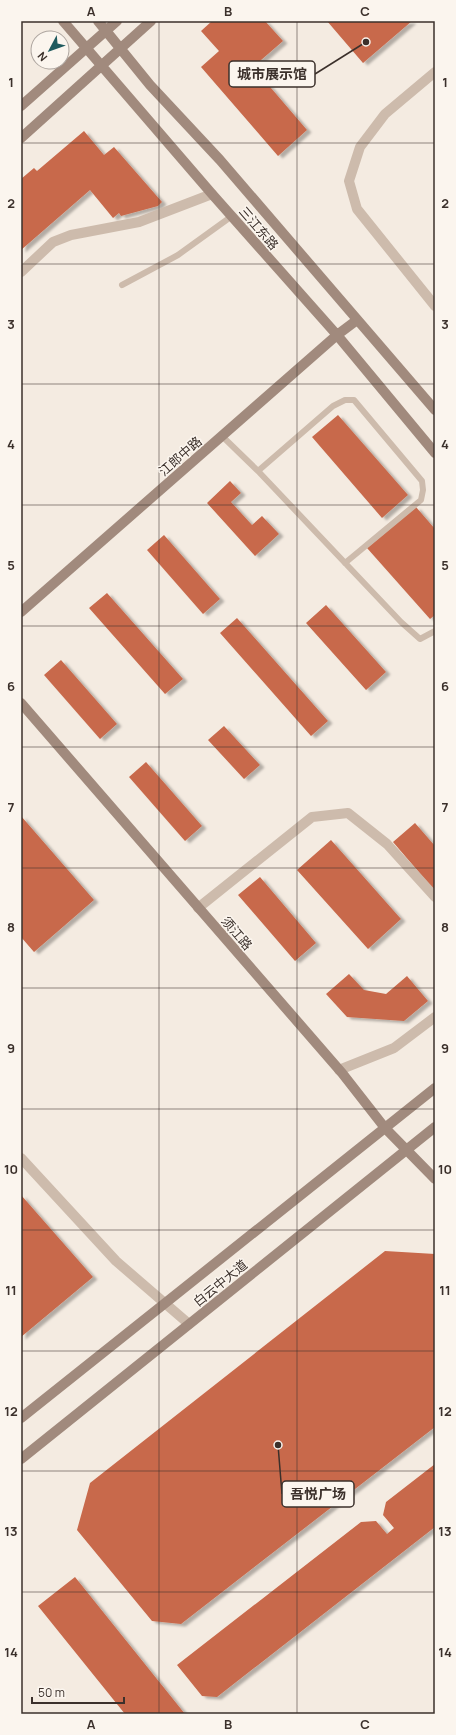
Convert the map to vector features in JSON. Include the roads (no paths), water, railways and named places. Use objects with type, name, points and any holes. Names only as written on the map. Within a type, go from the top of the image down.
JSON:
[{"type":"main road","name":"三江东路","points":[[63,21],[87,47],[212,194],[337,335],[366,372],[435,453]]},
{"type":"main road","name":"三江东路","points":[[98,21],[150,85],[220,160],[435,410]]},
{"type":"main road","points":[[21,106],[117,21]]},
{"type":"main road","points":[[21,138],[102,66],[119,48],[151,21]]},
{"type":"main road","name":"江郎中路","points":[[21,612],[223,437],[337,335],[357,320]]},
{"type":"main road","name":"须江路","points":[[21,703],[339,1070],[385,1128],[435,1179]]},
{"type":"main road","name":"白云中大道","points":[[21,1418],[435,1088]]},
{"type":"main road","name":"白云中大道","points":[[21,1459],[435,1127]]},
{"type":"street","points":[[435,72],[385,114],[360,147],[348,182],[357,209],[435,306]]},
{"type":"street","points":[[21,272],[53,242],[71,235],[139,222],[212,194]]},
{"type":"street","points":[[198,908],[312,816],[348,813],[387,844],[435,897]]},
{"type":"street","points":[[339,1070],[394,1048],[435,1017]]},
{"type":"street","points":[[21,1158],[116,1261],[190,1324]]},
{"type":"lane","points":[[122,285],[178,255],[232,216]]},
{"type":"lane","points":[[258,471],[333,406],[345,400],[354,400],[422,481],[423,490],[421,500],[344,563]]},
{"type":"lane","points":[[223,437],[258,471],[385,608],[420,639],[435,631]]},
{"type":"place","name":"城市展示馆","points":[[366,42]]},
{"type":"place","name":"吾悦广场","points":[[278,1445]]}]
